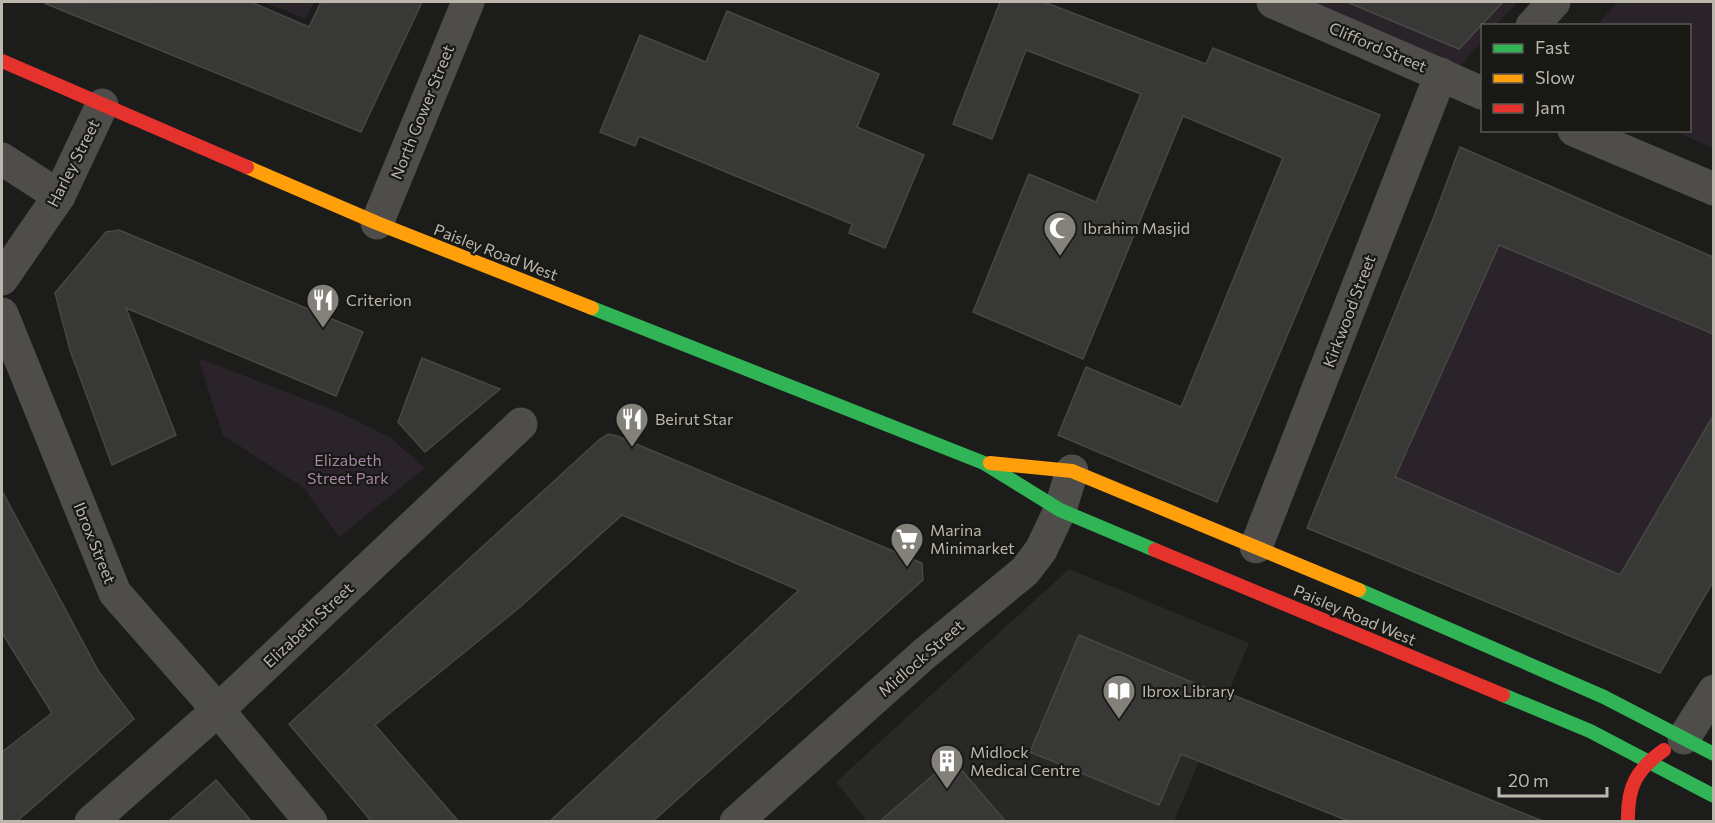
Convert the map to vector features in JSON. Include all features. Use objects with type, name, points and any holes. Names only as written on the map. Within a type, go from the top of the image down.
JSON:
[{"type":"main road","name":"Paisley Road West","points":[[2,61],[376,223],[984,463],[1060,510],[1590,730],[1713,796]]},
{"type":"main road","name":"Paisley Road West","points":[[984,463],[1072,471],[1256,547],[1604,697],[1713,754]]},
{"type":"main road","points":[[1628,822],[1626,804],[1629,790],[1646,762],[1684,738]]},
{"type":"street","name":"North Gower Street","points":[[376,223],[468,2]]},
{"type":"street","name":"Clifford Street","points":[[1273,2],[1441,74],[1480,88]]},
{"type":"street","points":[[1534,24],[1554,2]]},
{"type":"street","name":"Kirkwood Street","points":[[1256,547],[1441,74]]},
{"type":"street","name":"Harley Street","points":[[2,279],[59,196],[102,105]]},
{"type":"street","points":[[1579,132],[1713,189]]},
{"type":"street","points":[[2,159],[59,196]]},
{"type":"street","name":"Ibrox Street","points":[[2,314],[115,593],[218,710],[311,822]]},
{"type":"street","name":"Elizabeth Street","points":[[91,822],[218,710],[521,424]]},
{"type":"street","name":"Midlock Street","points":[[736,822],[922,655],[1026,571],[1041,550],[1060,510],[1072,471]]},
{"type":"street","points":[[1684,738],[1713,691]]},
{"type":"shaded area","points":[[1069,569],[1249,643],[1174,821],[867,821],[836,782]]},
{"type":"green space","points":[[264,2],[314,2],[305,19]]},
{"type":"green space","points":[[1311,2],[1518,2],[1497,24],[1481,24],[1481,42],[1459,67]]},
{"type":"green space","points":[[1618,2],[1713,2],[1713,148],[1676,132],[1691,132],[1691,24],[1598,24]]},
{"type":"green space","points":[[1499,245],[1713,334],[1713,416],[1620,575],[1395,477]]},
{"type":"green space","name":"Elizabeth Street Park","points":[[198,358],[341,413],[391,438],[425,468],[339,537],[304,488],[223,435]]},
{"type":"building","points":[[251,2],[309,27],[321,2],[422,2],[361,132],[44,3]]},
{"type":"building","points":[[1000,2],[1044,2],[1206,64],[1213,48],[1380,115],[1217,502],[1058,435],[1086,367],[1181,407],[1283,158],[1183,116],[1083,359],[973,312],[1029,174],[1096,202],[1141,94],[1026,50],[992,139],[953,124]]},
{"type":"building","points":[[1347,2],[1503,2],[1459,49]]},
{"type":"building","points":[[727,11],[879,74],[857,127],[924,155],[885,248],[849,233],[852,224],[639,136],[635,146],[600,132],[640,35],[706,62]]},
{"type":"building","points":[[1460,147],[1713,257],[1713,334],[1499,245],[1395,477],[1620,575],[1713,416],[1713,582],[1660,673],[1307,528]]},
{"type":"building","points":[[119,230],[363,332],[336,396],[126,308],[176,435],[112,465],[70,350],[55,293],[106,232]]},
{"type":"building","points":[[422,358],[500,389],[425,452],[398,422]]},
{"type":"building","points":[[608,434],[922,563],[923,580],[652,822],[549,822],[799,590],[622,515],[520,607],[375,725],[459,822],[372,822],[289,724]]},
{"type":"building","points":[[2,491],[99,672],[134,719],[16,822],[2,822],[2,752],[52,713],[2,633]]},
{"type":"building","points":[[1079,635],[1232,699],[1233,695],[1545,822],[1351,822],[1181,754],[1159,805],[1030,752]]},
{"type":"building","name":"Midlock Medical Centre","points":[[952,759],[1006,822],[879,822]]},
{"type":"building","points":[[216,780],[252,822],[168,822]]},
{"type":"traffic: fast","points":[[592,308],[984,463],[1060,510],[1155,550]]},
{"type":"traffic: fast","points":[[1359,590],[1604,697],[1714,754]]},
{"type":"traffic: fast","points":[[1503,695],[1590,731],[1714,796]]},
{"type":"traffic: slow","points":[[247,167],[377,223],[592,308]]},
{"type":"traffic: slow","points":[[990,463],[1072,471],[1359,590]]},
{"type":"traffic: jam","points":[[2,61],[247,167]]},
{"type":"traffic: jam","points":[[1155,550],[1503,695]]},
{"type":"traffic: jam","points":[[1628,822],[1629,799],[1635,780],[1646,765],[1664,750]]},
{"type":"place","name":"Ibrahim Masjid","points":[[1060,257]]},
{"type":"place","name":"Criterion","points":[[323,329]]},
{"type":"place","name":"Beirut Star","points":[[632,448]]},
{"type":"place","name":"Marina Minimarket","points":[[907,568]]},
{"type":"place","name":"Ibrox Library","points":[[1119,720]]},
{"type":"place","name":"Midlock Medical Centre","points":[[947,790]]}]
